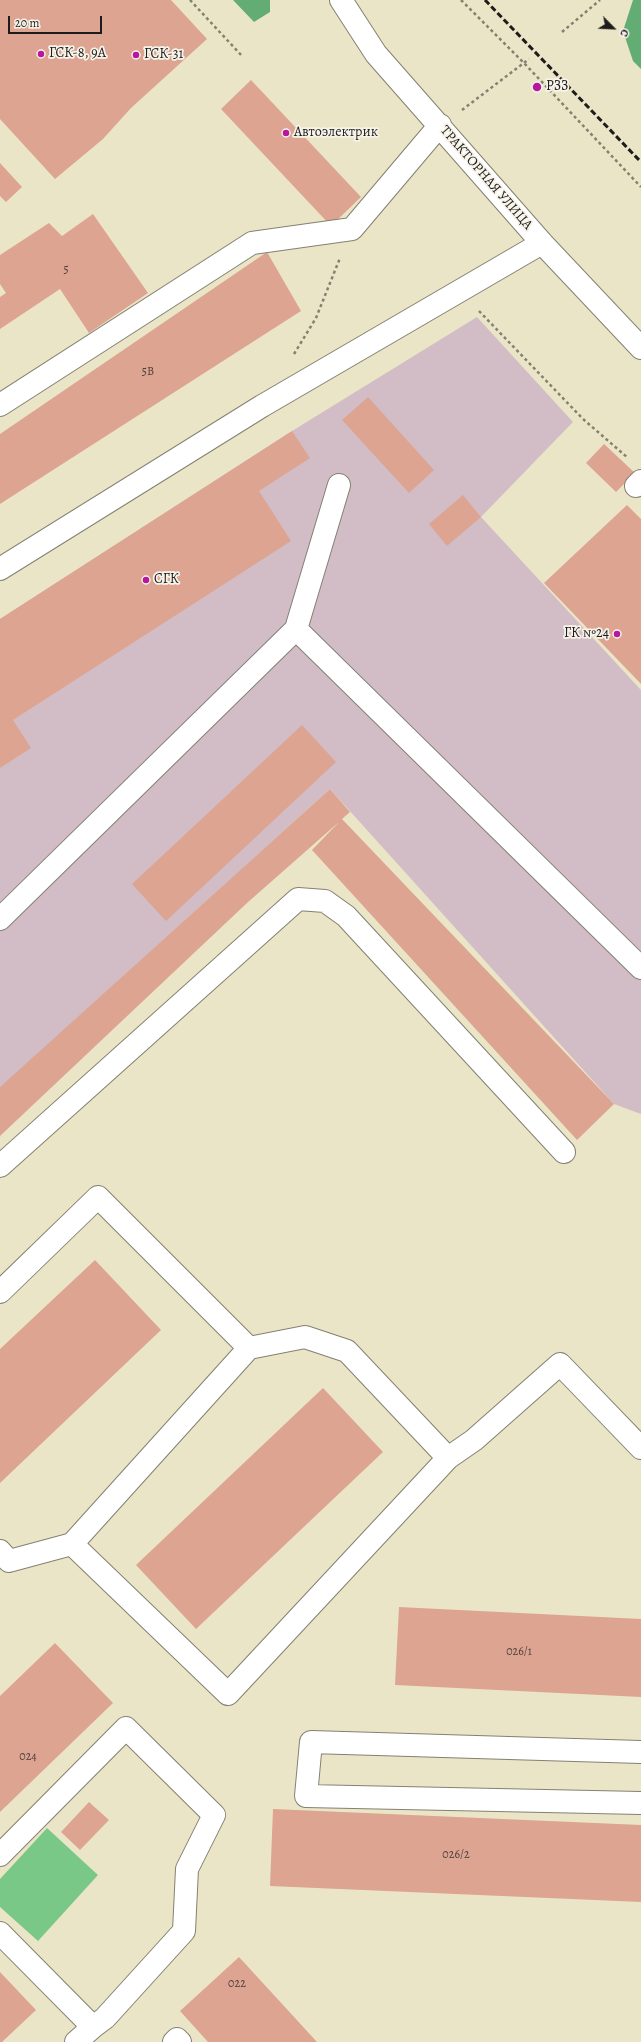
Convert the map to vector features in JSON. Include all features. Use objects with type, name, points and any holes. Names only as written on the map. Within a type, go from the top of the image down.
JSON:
[{"type":"street","name":"ТРАКТОРНАЯ УЛИЦА","points":[[341,0],[376,54],[440,125],[542,243],[641,348]]},
{"type":"street","points":[[0,405],[252,243],[352,230],[440,125]]},
{"type":"street","points":[[0,569],[262,406],[542,243]]},
{"type":"street","points":[[0,919],[296,629],[339,485]]},
{"type":"street","points":[[296,629],[641,968]]},
{"type":"street","points":[[0,1166],[298,899],[325,901],[346,916],[564,1152]]},
{"type":"street","points":[[0,1292],[98,1197],[249,1348]]},
{"type":"street","points":[[0,1551],[9,1561],[72,1544],[249,1348],[305,1337],[347,1351],[448,1458]]},
{"type":"street","points":[[72,1544],[228,1694],[448,1458],[474,1440],[560,1364],[641,1448]]},
{"type":"street","points":[[0,1855],[126,1728],[214,1815],[187,1869],[184,1931],[105,2018],[93,2026],[76,2042]]},
{"type":"street","points":[[641,1752],[311,1742],[306,1796],[641,1803]]},
{"type":"street","points":[[0,1933],[93,2026]]},
{"type":"street","points":[[174,2042],[177,2039],[180,2042]]},
{"type":"path","points":[[190,0],[242,56]]},
{"type":"path","points":[[461,0],[524,63],[641,187]]},
{"type":"path","points":[[562,32],[600,0]]},
{"type":"path","points":[[440,125],[501,82],[529,59]]},
{"type":"path","points":[[291,358],[316,318],[352,230]]},
{"type":"path","points":[[440,303],[482,312],[583,418],[630,460]]},
{"type":"shaded area","name":"СГК","points":[[477,317],[573,422],[481,517],[641,690],[641,1114],[614,1104],[330,789],[0,1088],[0,619],[292,431]]},
{"type":"green space","points":[[233,0],[270,0],[270,12],[254,22]]},
{"type":"green space","points":[[633,0],[641,0],[641,69],[633,61],[623,31]]},
{"type":"green space","points":[[47,1828],[98,1875],[38,1941],[0,1907],[0,1879]]},
{"type":"building","points":[[0,0],[171,0],[207,39],[131,108],[103,139],[55,179],[0,119]]},
{"type":"building","points":[[251,80],[361,197],[331,226],[221,109]]},
{"type":"building","points":[[0,163],[22,187],[6,202],[0,196]]},
{"type":"building","points":[[93,214],[148,293],[89,333],[60,289],[0,329],[0,297],[6,293],[0,284],[0,255],[49,223],[62,236]]},
{"type":"building","points":[[267,252],[301,311],[0,504],[0,434]]},
{"type":"building","points":[[368,397],[434,470],[409,493],[342,420]]},
{"type":"building","name":"СГК","points":[[292,431],[310,458],[259,491],[291,541],[13,720],[31,748],[0,768],[0,619]]},
{"type":"building","points":[[604,444],[635,473],[616,492],[586,463]]},
{"type":"building","points":[[463,495],[481,517],[447,546],[429,524]]},
{"type":"building","name":"ГК №24","points":[[627,505],[641,519],[641,684],[544,583]]},
{"type":"building","points":[[302,725],[336,762],[166,921],[132,884]]},
{"type":"building","points":[[330,789],[350,812],[342,819],[614,1104],[577,1140],[312,850],[339,822],[247,903],[0,1136],[0,1087]]},
{"type":"building","points":[[95,1260],[161,1330],[0,1483],[0,1349]]},
{"type":"building","points":[[323,1388],[383,1452],[196,1629],[136,1565]]},
{"type":"building","points":[[399,1607],[641,1619],[641,1697],[395,1685]]},
{"type":"building","points":[[55,1643],[113,1703],[0,1812],[0,1696]]},
{"type":"building","points":[[89,1802],[109,1820],[80,1850],[61,1832]]},
{"type":"building","points":[[273,1809],[641,1825],[641,1902],[270,1886]]},
{"type":"building","points":[[239,1957],[317,2042],[208,2042],[180,2011]]},
{"type":"building","points":[[0,1972],[36,2010],[2,2042],[0,2042]]},
{"type":"railway","points":[[485,0],[641,162]]},
{"type":"place","name":"ГСК-8, 9А","points":[[41,54]]},
{"type":"place","name":"ГСК-31","points":[[136,55]]},
{"type":"place","name":"РЗЗ","points":[[537,87]]},
{"type":"place","name":"Автоэлектрик","points":[[286,133]]},
{"type":"place","name":"СГК","points":[[146,580]]},
{"type":"place","name":"ГК №24","points":[[617,634]]}]
